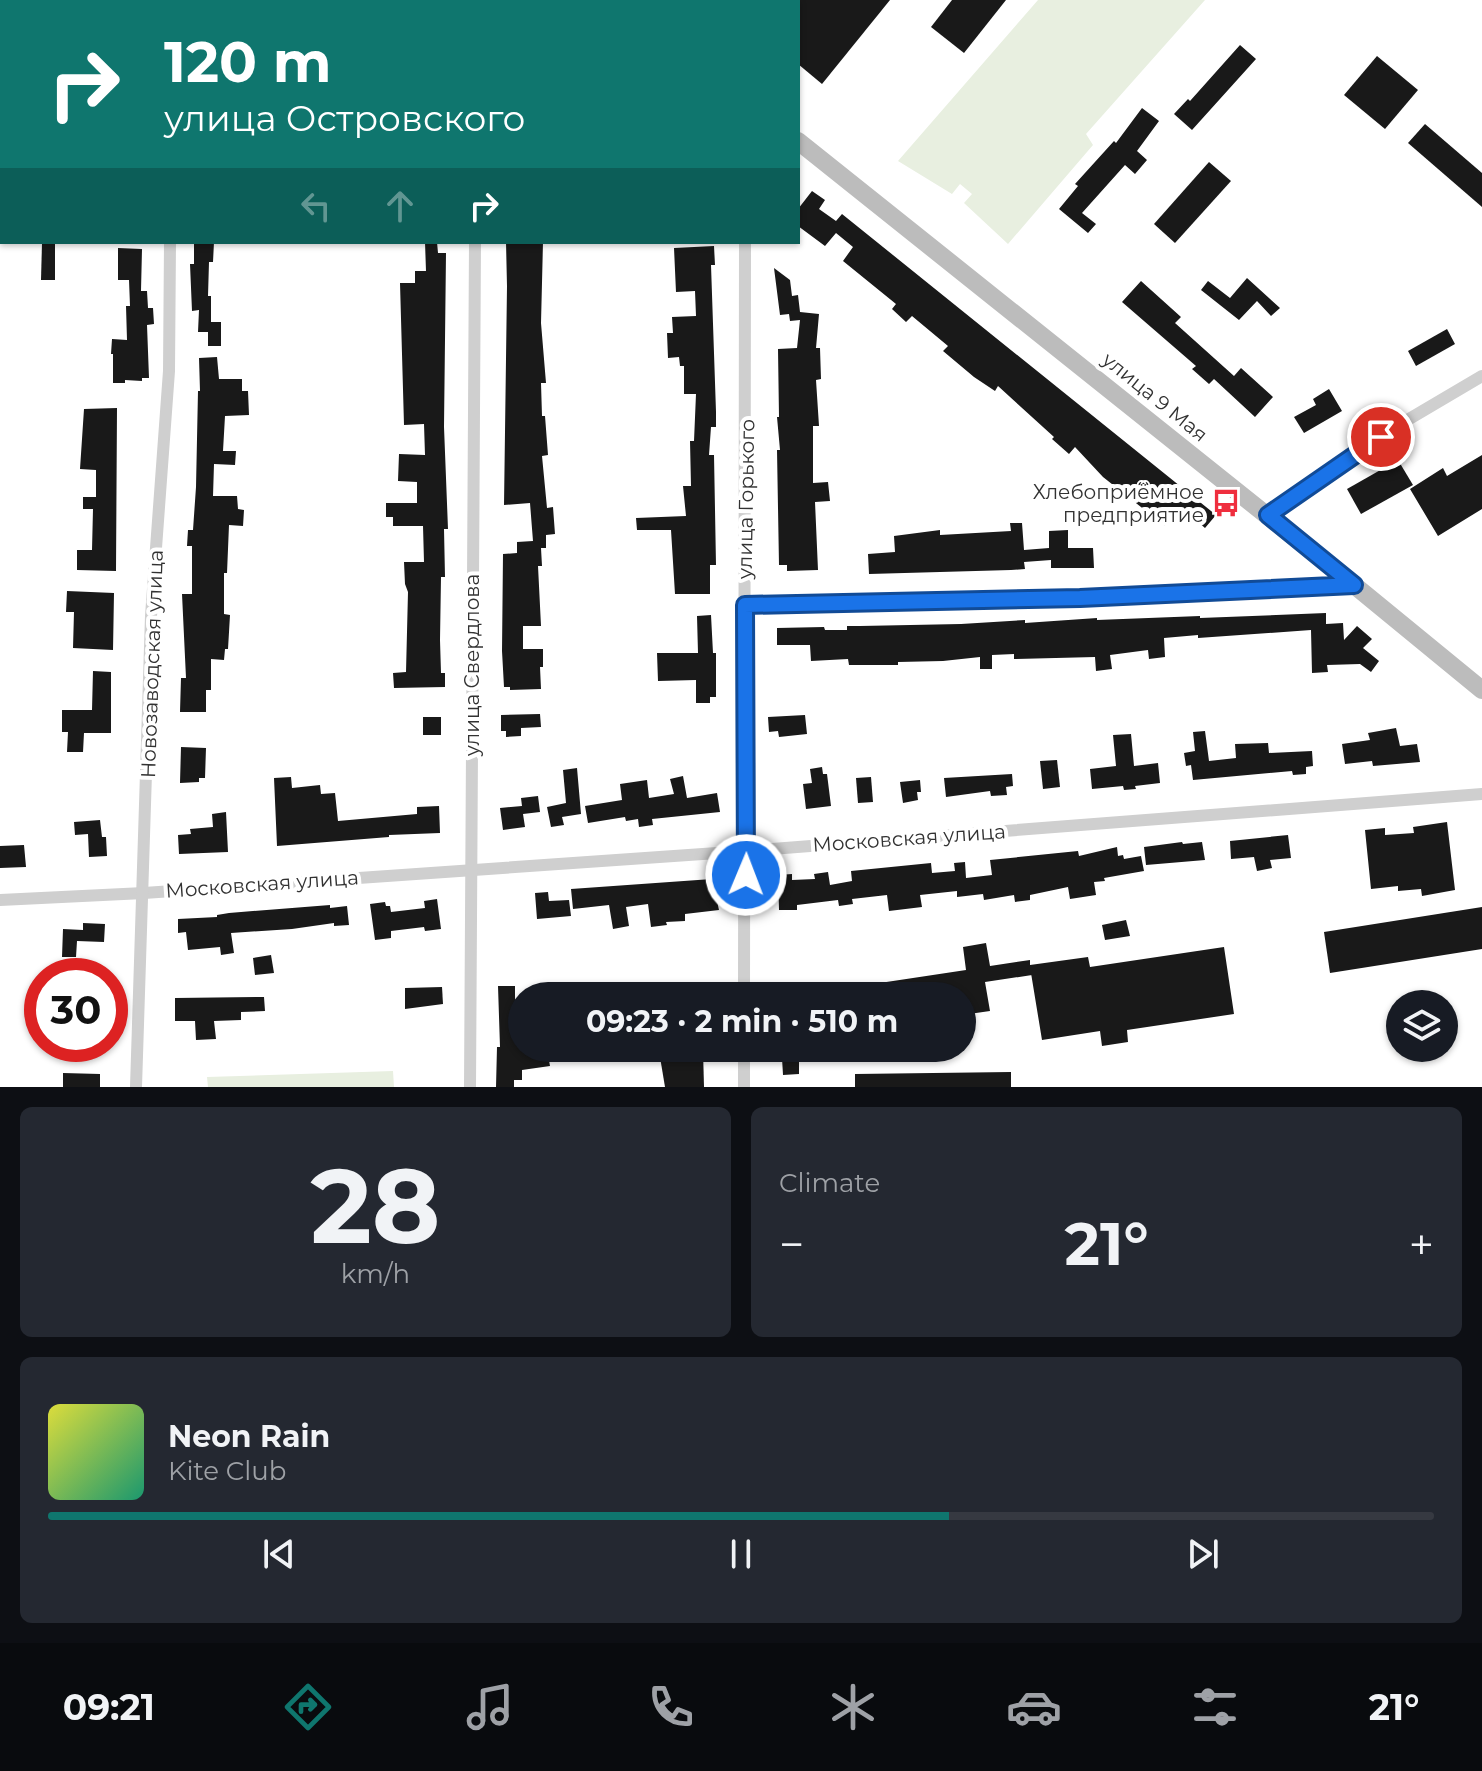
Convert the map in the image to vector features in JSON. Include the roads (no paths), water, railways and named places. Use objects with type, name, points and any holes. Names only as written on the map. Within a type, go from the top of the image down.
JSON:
[{"type":"street","name":"улица 9 Мая","points":[[800,143],[1268,515],[1482,690]]},
{"type":"street","name":"Новозаводская улица","points":[[136,1087],[151,616],[169,371],[170,244]]},
{"type":"street","name":"улица Свердлова","points":[[470,1087],[475,244]]},
{"type":"street","name":"улица Горького","points":[[744,982],[745,244]]},
{"type":"street","points":[[1268,515],[1404,422],[1482,376]]},
{"type":"street","points":[[745,605],[1080,598],[1354,585]]},
{"type":"street","name":"Московская улица","points":[[0,900],[144,893],[746,851],[1482,794]]},
{"type":"street","points":[[744,1062],[744,1087]]},
{"type":"place","name":"Хлебоприёмное предприятие","points":[[1226,503]]}]
